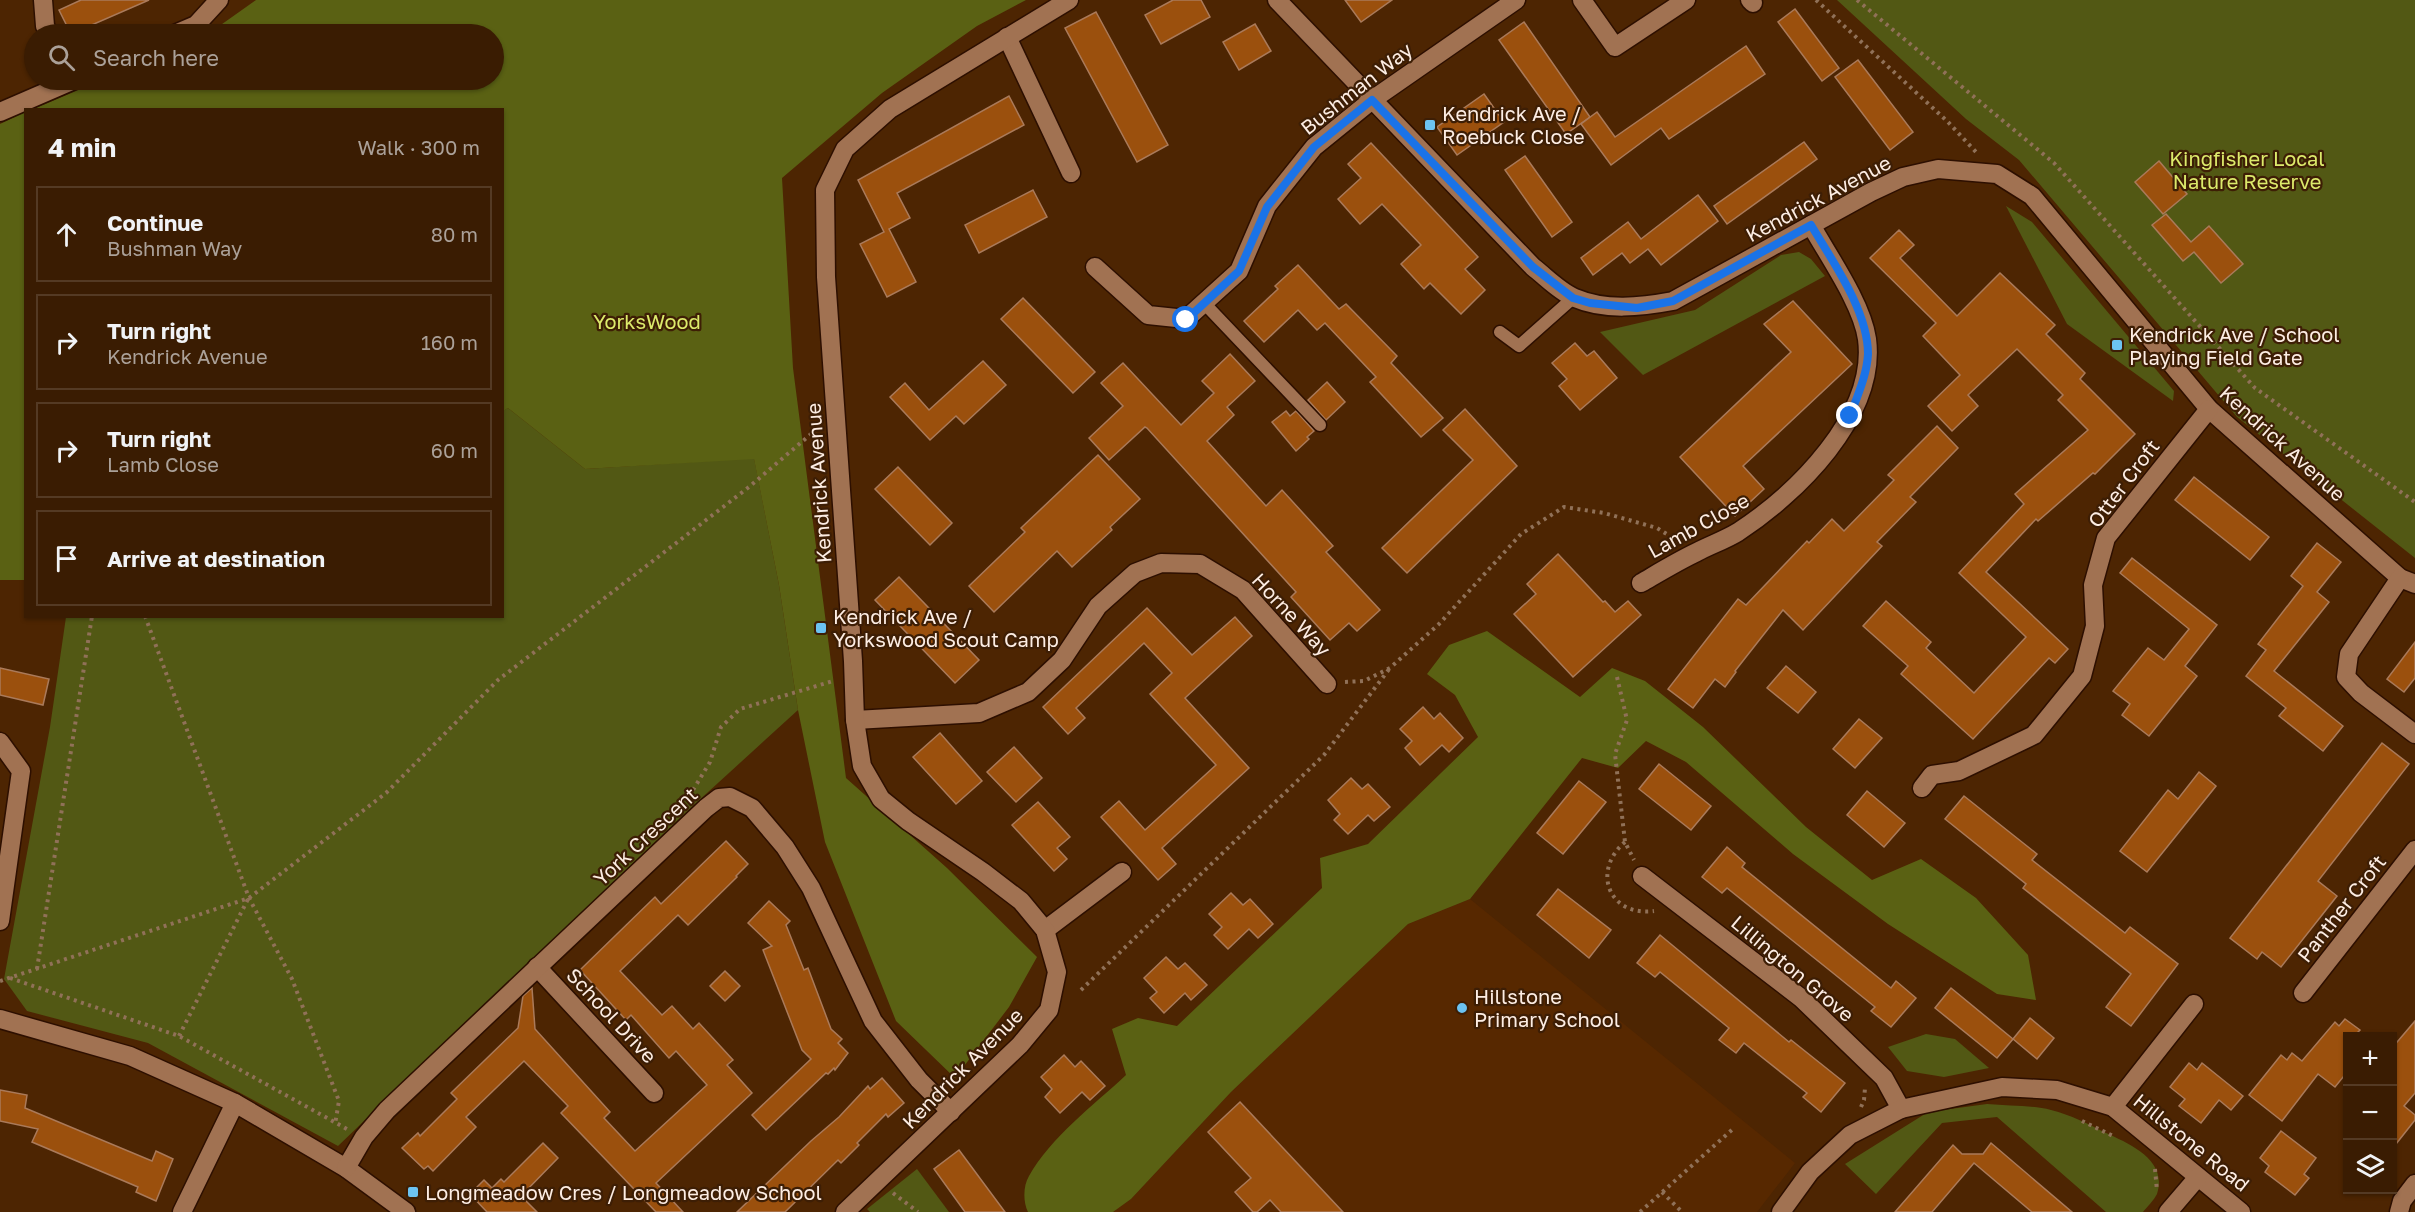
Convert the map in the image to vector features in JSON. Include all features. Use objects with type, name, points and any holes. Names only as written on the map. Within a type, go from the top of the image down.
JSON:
[{"type":"street","points":[[43,0],[45,24]]},
{"type":"street","points":[[197,24],[219,0]]},
{"type":"street","name":"Kendrick Avenue","points":[[845,1212],[1020,1045],[1049,1010],[1056,972],[1045,930],[1021,901],[908,821],[881,799],[862,766],[855,720],[854,675],[826,276],[825,190],[845,149],[890,109],[1069,0]]},
{"type":"street","name":"Kendrick Avenue","points":[[1277,0],[1533,267],[1573,298],[1590,303],[1637,308],[1673,301],[1903,177],[1938,169],[1997,174],[2032,196],[2209,409],[2407,581]]},
{"type":"street","name":"Bushman Way","points":[[1095,267],[1148,315],[1186,320],[1239,271],[1267,207],[1314,147],[1372,100],[1516,0]]},
{"type":"street","points":[[1582,0],[1615,47],[1686,0]]},
{"type":"street","points":[[1007,37],[1071,173]]},
{"type":"street","points":[[0,112],[49,90]]},
{"type":"street","name":"Lamb Close","points":[[1641,583],[1696,552],[1736,533],[1762,515],[1804,478],[1838,440],[1850,416],[1861,387],[1868,357],[1867,338],[1861,317],[1811,225]]},
{"type":"street","name":"Otter Croft","points":[[1922,788],[1932,775],[1959,771],[2034,735],[2082,676],[2095,626],[2093,585],[2106,538],[2209,409]]},
{"type":"street","name":"Horne Way","points":[[855,720],[979,713],[1028,692],[1062,660],[1098,606],[1136,573],[1161,563],[1200,564],[1243,590],[1327,684]]},
{"type":"street","points":[[2407,581],[2349,654],[2346,677],[2361,693],[2415,734]]},
{"type":"street","points":[[0,742],[21,771],[0,921]]},
{"type":"street","name":"York Crescent","points":[[346,1168],[364,1137],[387,1110],[706,808],[719,798],[729,797],[752,808],[785,847],[811,888],[873,1021],[919,1080],[951,1112]]},
{"type":"street","name":"Panther Croft","points":[[2303,993],[2415,850]]},
{"type":"street","points":[[1045,930],[1122,872]]},
{"type":"street","name":"Lillington Grove","points":[[1642,876],[1801,998],[1884,1078],[1901,1109]]},
{"type":"street","name":"School Drive","points":[[537,967],[654,1093]]},
{"type":"street","name":"Hillstone Road","points":[[2114,1107],[2194,1004]]},
{"type":"street","points":[[0,1018],[130,1056],[235,1103],[346,1168],[406,1212]]},
{"type":"street","name":"Hillstone Road","points":[[1781,1212],[1810,1172],[1850,1135],[1901,1109],[2002,1087],[2057,1090],[2114,1107],[2241,1212]]},
{"type":"street","points":[[182,1212],[235,1103]]},
{"type":"street","points":[[2168,1212],[2198,1177]]},
{"type":"street","points":[[2399,1212],[2402,1202],[2415,1184]]},
{"type":"lane","points":[[1500,332],[1519,346],[1573,298]]},
{"type":"lane","points":[[1204,303],[1320,425]]},
{"type":"path","points":[[1816,0],[1948,122],[1997,174]]},
{"type":"path","points":[[1857,0],[2054,163],[2255,388],[2415,502]]},
{"type":"path","points":[[0,981],[249,898],[386,793],[498,680],[749,487],[835,413]]},
{"type":"path","points":[[1081,990],[1324,755],[1390,668],[1439,624],[1521,534],[1564,507],[1604,513],[1657,528],[1696,552]]},
{"type":"path","points":[[38,969],[92,618]]},
{"type":"path","points":[[146,618],[249,898],[292,979],[335,1090],[339,1101],[335,1124]]},
{"type":"path","points":[[1327,684],[1364,681],[1390,668]]},
{"type":"path","points":[[706,808],[693,792],[710,762],[721,727],[740,709],[854,675]]},
{"type":"path","points":[[1617,677],[1627,720],[1615,754],[1625,842],[1642,876]]},
{"type":"path","points":[[1625,842],[1609,861],[1607,872],[1611,892],[1616,900],[1633,911],[1665,913]]},
{"type":"path","points":[[179,1036],[249,898]]},
{"type":"path","points":[[10,978],[179,1036],[335,1124],[364,1137]]},
{"type":"path","points":[[1858,1113],[1864,1100],[1863,1078]]},
{"type":"path","points":[[2073,1116],[2120,1140]]},
{"type":"path","points":[[1640,1212],[1734,1129]]},
{"type":"path","points":[[2151,1162],[2157,1173],[2156,1196]]},
{"type":"path","points":[[878,1181],[918,1212]]},
{"type":"path","points":[[1662,1192],[1682,1212]]},
{"type":"shaded area","name":"Hillstone Primary School","points":[[1470,899],[1795,1163],[1757,1212],[1113,1212],[1131,1199],[1231,1092],[1408,924]]},
{"type":"green space","name":"YorksWood","points":[[256,0],[1026,0],[977,26],[882,93],[782,178],[793,368],[846,778],[947,868],[1037,957],[1009,1007],[955,1078],[896,1021],[825,842],[798,710],[779,585],[754,459],[585,469],[508,408],[504,410],[504,108],[36,108],[78,90],[504,90],[504,24],[222,24]]},
{"type":"green space","name":"Kingfisher Local Nature Reserve","points":[[1837,0],[2415,0],[2415,558],[2237,417],[2019,160],[1966,119]]},
{"type":"green space","points":[[24,112],[24,580],[0,580],[0,124]]},
{"type":"green space","points":[[2006,206],[2032,222],[2174,391],[2173,401],[2067,324]]},
{"type":"green space","points":[[1799,252],[1811,259],[1825,276],[1643,375],[1600,332],[1695,310],[1781,255]]},
{"type":"green space","points":[[508,408],[585,469],[754,458],[779,585],[798,710],[684,814],[338,1146],[148,1043],[27,1011],[4,979],[50,727],[66,618],[504,618],[504,410]]},
{"type":"green space","points":[[1487,631],[1580,697],[1612,668],[1645,681],[1703,727],[1806,827],[1872,880],[1921,859],[1976,898],[2028,955],[2036,1000],[1997,994],[1888,924],[1793,854],[1686,762],[1646,741],[1618,768],[1582,758],[1470,899],[1408,924],[1231,1092],[1131,1199],[1113,1212],[1028,1212],[1025,1199],[1026,1184],[1038,1162],[1073,1122],[1126,1075],[1112,1029],[1138,1018],[1177,1026],[1322,888],[1320,858],[1368,844],[1478,737],[1455,695],[1427,674],[1449,645]]},
{"type":"green space","points":[[1926,1034],[1955,1039],[1989,1068],[1944,1077],[1907,1071],[1888,1047]]},
{"type":"green space","points":[[1987,1104],[2027,1106],[2066,1114],[2126,1142],[2145,1155],[2152,1163],[2159,1182],[2157,1194],[2143,1212],[2106,1212],[1997,1117],[1942,1123],[1876,1194],[1845,1164],[1928,1112]]},
{"type":"green space","points":[[917,1169],[949,1212],[870,1212],[867,1209]]},
{"type":"building","points":[[81,0],[149,0],[94,24],[66,24],[59,10]]},
{"type":"building","points":[[1173,0],[1201,0],[1210,17],[1161,44],[1145,15]]},
{"type":"building","points":[[1345,0],[1392,0],[1361,22]]},
{"type":"building","points":[[1795,9],[1839,68],[1822,81],[1778,22]]},
{"type":"building","points":[[1096,12],[1168,145],[1137,162],[1065,28]]},
{"type":"building","points":[[1524,22],[1590,117],[1566,134],[1499,40]]},
{"type":"building","points":[[1255,24],[1271,51],[1239,70],[1223,42]]},
{"type":"building","points":[[1746,46],[1765,74],[1669,139],[1661,128],[1611,165],[1581,124],[1597,112],[1615,137]]},
{"type":"building","points":[[1858,60],[1913,132],[1890,150],[1835,77]]},
{"type":"building","points":[[1484,94],[1504,122],[1457,155],[1437,127]]},
{"type":"building","points":[[1009,96],[1024,125],[897,193],[910,218],[889,229],[916,282],[887,297],[860,244],[884,232],[858,180]]},
{"type":"building","points":[[1804,142],[1817,159],[1727,224],[1714,206]]},
{"type":"building","points":[[1371,143],[1478,257],[1465,269],[1485,290],[1461,314],[1430,283],[1424,289],[1401,264],[1421,245],[1382,204],[1360,224],[1338,199],[1361,178],[1348,164]]},
{"type":"building","points":[[1525,156],[1572,222],[1552,237],[1505,170]]},
{"type":"building","points":[[2159,161],[2187,194],[2163,214],[2135,182]]},
{"type":"building","points":[[1033,190],[1047,217],[979,253],[965,225]]},
{"type":"building","points":[[1698,195],[1718,221],[1661,265],[1648,249],[1630,263],[1622,253],[1593,275],[1581,258],[1628,222],[1641,239]]},
{"type":"building","points":[[2166,214],[2191,242],[2209,226],[2243,264],[2221,283],[2194,252],[2183,261],[2152,225]]},
{"type":"building","points":[[1899,230],[1914,245],[1900,258],[1957,316],[2000,273],[2055,325],[2046,334],[2085,373],[2080,379],[2135,434],[2095,474],[2093,473],[2038,521],[2036,519],[1986,572],[2068,649],[2055,663],[2049,658],[1973,739],[1901,674],[1908,666],[1863,626],[1886,601],[1931,642],[1926,648],[1974,693],[2026,637],[1959,573],[2024,504],[2015,494],[2088,430],[2058,400],[2063,395],[2017,349],[1968,395],[1978,406],[1952,431],[1928,406],[1960,375],[1923,336],[1936,323],[1870,258]]},
{"type":"building","points":[[1298,265],[1339,309],[1346,304],[1397,356],[1391,363],[1443,418],[1421,437],[1370,382],[1376,377],[1325,323],[1317,330],[1298,310],[1264,342],[1244,321],[1278,289],[1275,286]]},
{"type":"building","points":[[1023,298],[1095,372],[1073,393],[1001,319]]},
{"type":"building","points":[[1793,301],[1852,364],[1743,466],[1764,489],[1735,516],[1680,457],[1791,352],[1764,324]]},
{"type":"building","points":[[1575,343],[1587,356],[1594,351],[1617,378],[1580,410],[1559,386],[1567,379],[1552,363]]},
{"type":"building","points":[[1230,354],[1255,381],[1227,407],[1234,415],[1207,441],[1266,506],[1282,490],[1333,546],[1326,552],[1380,610],[1357,631],[1349,623],[1330,640],[1291,597],[1296,592],[1147,428],[1145,427],[1109,460],[1089,438],[1123,406],[1101,383],[1123,363],[1181,425],[1214,393],[1202,381]]},
{"type":"building","points":[[983,361],[1006,385],[964,424],[956,416],[930,440],[890,397],[905,383],[929,410]]},
{"type":"building","points":[[1327,382],[1345,402],[1326,420],[1308,400]]},
{"type":"building","points":[[1465,409],[1517,466],[1407,573],[1382,548],[1473,460],[1443,430]]},
{"type":"building","points":[[1286,411],[1290,416],[1296,411],[1314,431],[1296,451],[1272,422]]},
{"type":"building","points":[[1937,426],[1958,448],[1910,497],[1916,502],[1877,542],[1882,546],[1803,630],[1783,610],[1725,687],[1715,679],[1693,708],[1668,689],[1738,599],[1746,605],[1807,541],[1809,543],[1832,519],[1844,531],[1894,480],[1888,475]]},
{"type":"building","points":[[1098,455],[1140,499],[1110,527],[1112,530],[1072,567],[1057,551],[994,612],[969,586],[1025,532],[1021,528]]},
{"type":"building","points":[[898,467],[952,523],[930,545],[875,489]]},
{"type":"building","points":[[2194,477],[2269,537],[2250,560],[2175,500]]},
{"type":"building","points":[[2317,543],[2341,562],[2317,592],[2329,602],[2274,671],[2343,726],[2323,751],[2279,716],[2286,708],[2246,676],[2266,650],[2258,644],[2303,586],[2291,576]]},
{"type":"building","points":[[1558,554],[1615,612],[1628,601],[1641,615],[1573,677],[1514,614],[1536,594],[1527,584]]},
{"type":"building","points":[[2132,558],[2217,625],[2185,666],[2197,676],[2149,736],[2122,715],[2130,704],[2113,691],[2148,648],[2164,660],[2189,629],[2120,573]]},
{"type":"building","points":[[899,577],[979,660],[955,683],[875,600]]},
{"type":"building","points":[[1147,608],[1192,655],[1235,617],[1252,636],[1185,698],[1249,768],[1162,848],[1176,864],[1158,880],[1101,817],[1119,801],[1145,830],[1216,765],[1150,694],[1172,673],[1144,643],[1076,708],[1085,718],[1068,734],[1043,707]]},
{"type":"building","points":[[2415,642],[2415,678],[2404,692],[2387,679]]},
{"type":"building","points":[[1786,666],[1816,692],[1798,713],[1767,688]]},
{"type":"building","points":[[0,668],[49,679],[43,705],[0,695]]},
{"type":"building","points":[[1423,707],[1434,719],[1440,713],[1463,738],[1449,752],[1442,745],[1420,765],[1405,748],[1412,741],[1400,729]]},
{"type":"building","points":[[1859,719],[1882,738],[1855,768],[1833,749]]},
{"type":"building","points":[[940,733],[982,781],[956,804],[913,757]]},
{"type":"building","points":[[2382,743],[2409,764],[2318,881],[2337,896],[2281,967],[2262,952],[2257,959],[2230,938]]},
{"type":"building","points":[[1014,747],[1042,778],[1016,802],[987,772]]},
{"type":"building","points":[[1659,764],[1711,806],[1691,830],[1639,789]]},
{"type":"building","points":[[2199,772],[2216,786],[2147,872],[2120,851],[2168,790],[2178,799]]},
{"type":"building","points":[[1351,778],[1362,789],[1368,784],[1390,807],[1374,821],[1368,815],[1348,834],[1334,820],[1340,814],[1328,800]]},
{"type":"building","points":[[1579,781],[1606,802],[1563,854],[1537,833]]},
{"type":"building","points":[[1867,791],[1905,823],[1884,847],[1847,815]]},
{"type":"building","points":[[1964,796],[2037,854],[2032,860],[2125,933],[2130,927],[2178,964],[2131,1026],[2106,1007],[2131,974],[2023,888],[2026,884],[1945,819]]},
{"type":"building","points":[[1038,802],[1070,837],[1057,848],[1067,859],[1054,871],[1012,825]]},
{"type":"building","points":[[726,841],[748,864],[688,925],[678,915],[620,971],[662,1015],[672,1006],[693,1029],[699,1023],[733,1060],[727,1065],[752,1093],[656,1183],[683,1212],[656,1212],[561,1113],[568,1106],[524,1061],[466,1117],[476,1127],[433,1171],[428,1166],[424,1169],[402,1148],[418,1133],[420,1136],[457,1099],[451,1093],[518,1028],[523,996],[532,988],[535,1029],[610,1112],[604,1118],[635,1151],[707,1085],[676,1051],[669,1058],[631,1015],[626,1020],[580,970],[655,897],[661,904]]},
{"type":"building","points":[[1727,847],[1745,863],[1742,867],[1891,988],[1896,981],[1916,998],[1891,1027],[1871,1011],[1875,1007],[1727,888],[1722,893],[1702,877]]},
{"type":"building","points":[[1558,889],[1611,930],[1589,958],[1537,915]]},
{"type":"building","points":[[1231,893],[1243,905],[1250,899],[1273,924],[1258,938],[1249,929],[1228,949],[1214,935],[1222,927],[1209,914]]},
{"type":"building","points":[[769,901],[790,921],[786,925],[804,970],[808,968],[831,1029],[842,1039],[838,1043],[848,1053],[835,1070],[834,1068],[828,1074],[826,1073],[766,1130],[752,1115],[811,1059],[802,1050],[763,950],[772,946],[748,923]]},
{"type":"building","points":[[1660,935],[1789,1042],[1791,1040],[1845,1083],[1821,1112],[1803,1097],[1807,1093],[1744,1043],[1736,1053],[1719,1040],[1729,1028],[1660,972],[1655,977],[1637,963]]},
{"type":"building","points":[[1166,957],[1178,969],[1185,963],[1207,985],[1191,1000],[1185,993],[1164,1013],[1150,998],[1157,992],[1144,978]]},
{"type":"building","points":[[725,971],[740,986],[725,1001],[710,986]]},
{"type":"building","points":[[1951,988],[2013,1039],[1997,1058],[1935,1008]]},
{"type":"building","points":[[2030,1018],[2054,1038],[2037,1059],[2013,1039]]},
{"type":"building","points":[[2345,1019],[2360,1030],[2343,1032],[2343,1077],[2335,1087],[2318,1074],[2282,1121],[2249,1095],[2281,1055],[2287,1060],[2292,1053],[2302,1061],[2335,1022],[2339,1026]]},
{"type":"building","points":[[2415,1021],[2415,1093],[2404,1106],[2415,1115],[2415,1120],[2397,1143],[2397,1086],[2397,1042]]},
{"type":"building","points":[[1064,1055],[1075,1067],[1081,1061],[1105,1086],[1090,1100],[1082,1092],[1060,1113],[1045,1097],[1052,1089],[1041,1077]]},
{"type":"building","points":[[2189,1063],[2197,1070],[2202,1063],[2243,1096],[2231,1110],[2219,1100],[2201,1123],[2179,1106],[2185,1099],[2170,1087]]},
{"type":"building","points":[[882,1078],[904,1103],[888,1117],[886,1114],[841,1163],[838,1160],[785,1212],[737,1212],[839,1117],[868,1086],[870,1089]]},
{"type":"building","points":[[0,1090],[27,1095],[25,1108],[152,1161],[156,1151],[173,1159],[156,1201],[136,1192],[138,1187],[32,1142],[38,1129],[0,1121]]},
{"type":"building","points":[[1240,1102],[1343,1212],[1281,1212],[1270,1200],[1257,1212],[1253,1212],[1235,1192],[1251,1178],[1208,1132]]},
{"type":"building","points":[[2281,1131],[2316,1158],[2304,1174],[2309,1178],[2295,1195],[2265,1172],[2269,1166],[2260,1158]]},
{"type":"building","points":[[543,1143],[558,1158],[521,1196],[537,1212],[487,1212],[470,1194],[484,1180],[492,1188],[501,1179],[504,1182]]},
{"type":"building","points":[[1991,1143],[2072,1212],[2032,1212],[1974,1163],[1932,1212],[1895,1212],[1953,1145],[1962,1154],[1983,1154]]},
{"type":"building","points":[[959,1150],[1005,1212],[965,1212],[934,1169]]},
{"type":"place","name":"Kendrick Ave / Roebuck Close","points":[[1430,125]]},
{"type":"place","name":"Kendrick Ave / School Playing Field Gate","points":[[2117,345]]},
{"type":"place","name":"Kendrick Ave / Yorkswood Scout Camp","points":[[821,628]]},
{"type":"place","name":"Hillstone Primary School","points":[[1462,1008]]},
{"type":"place","name":"Longmeadow Cres / Longmeadow School","points":[[413,1192]]},
{"type":"route","points":[[1186,320],[1239,271],[1267,207],[1314,147],[1372,100],[1533,267],[1573,298],[1590,303],[1637,308],[1673,301],[1811,225],[1837,269],[1861,317],[1867,338],[1868,357],[1861,387],[1850,416]]}]
